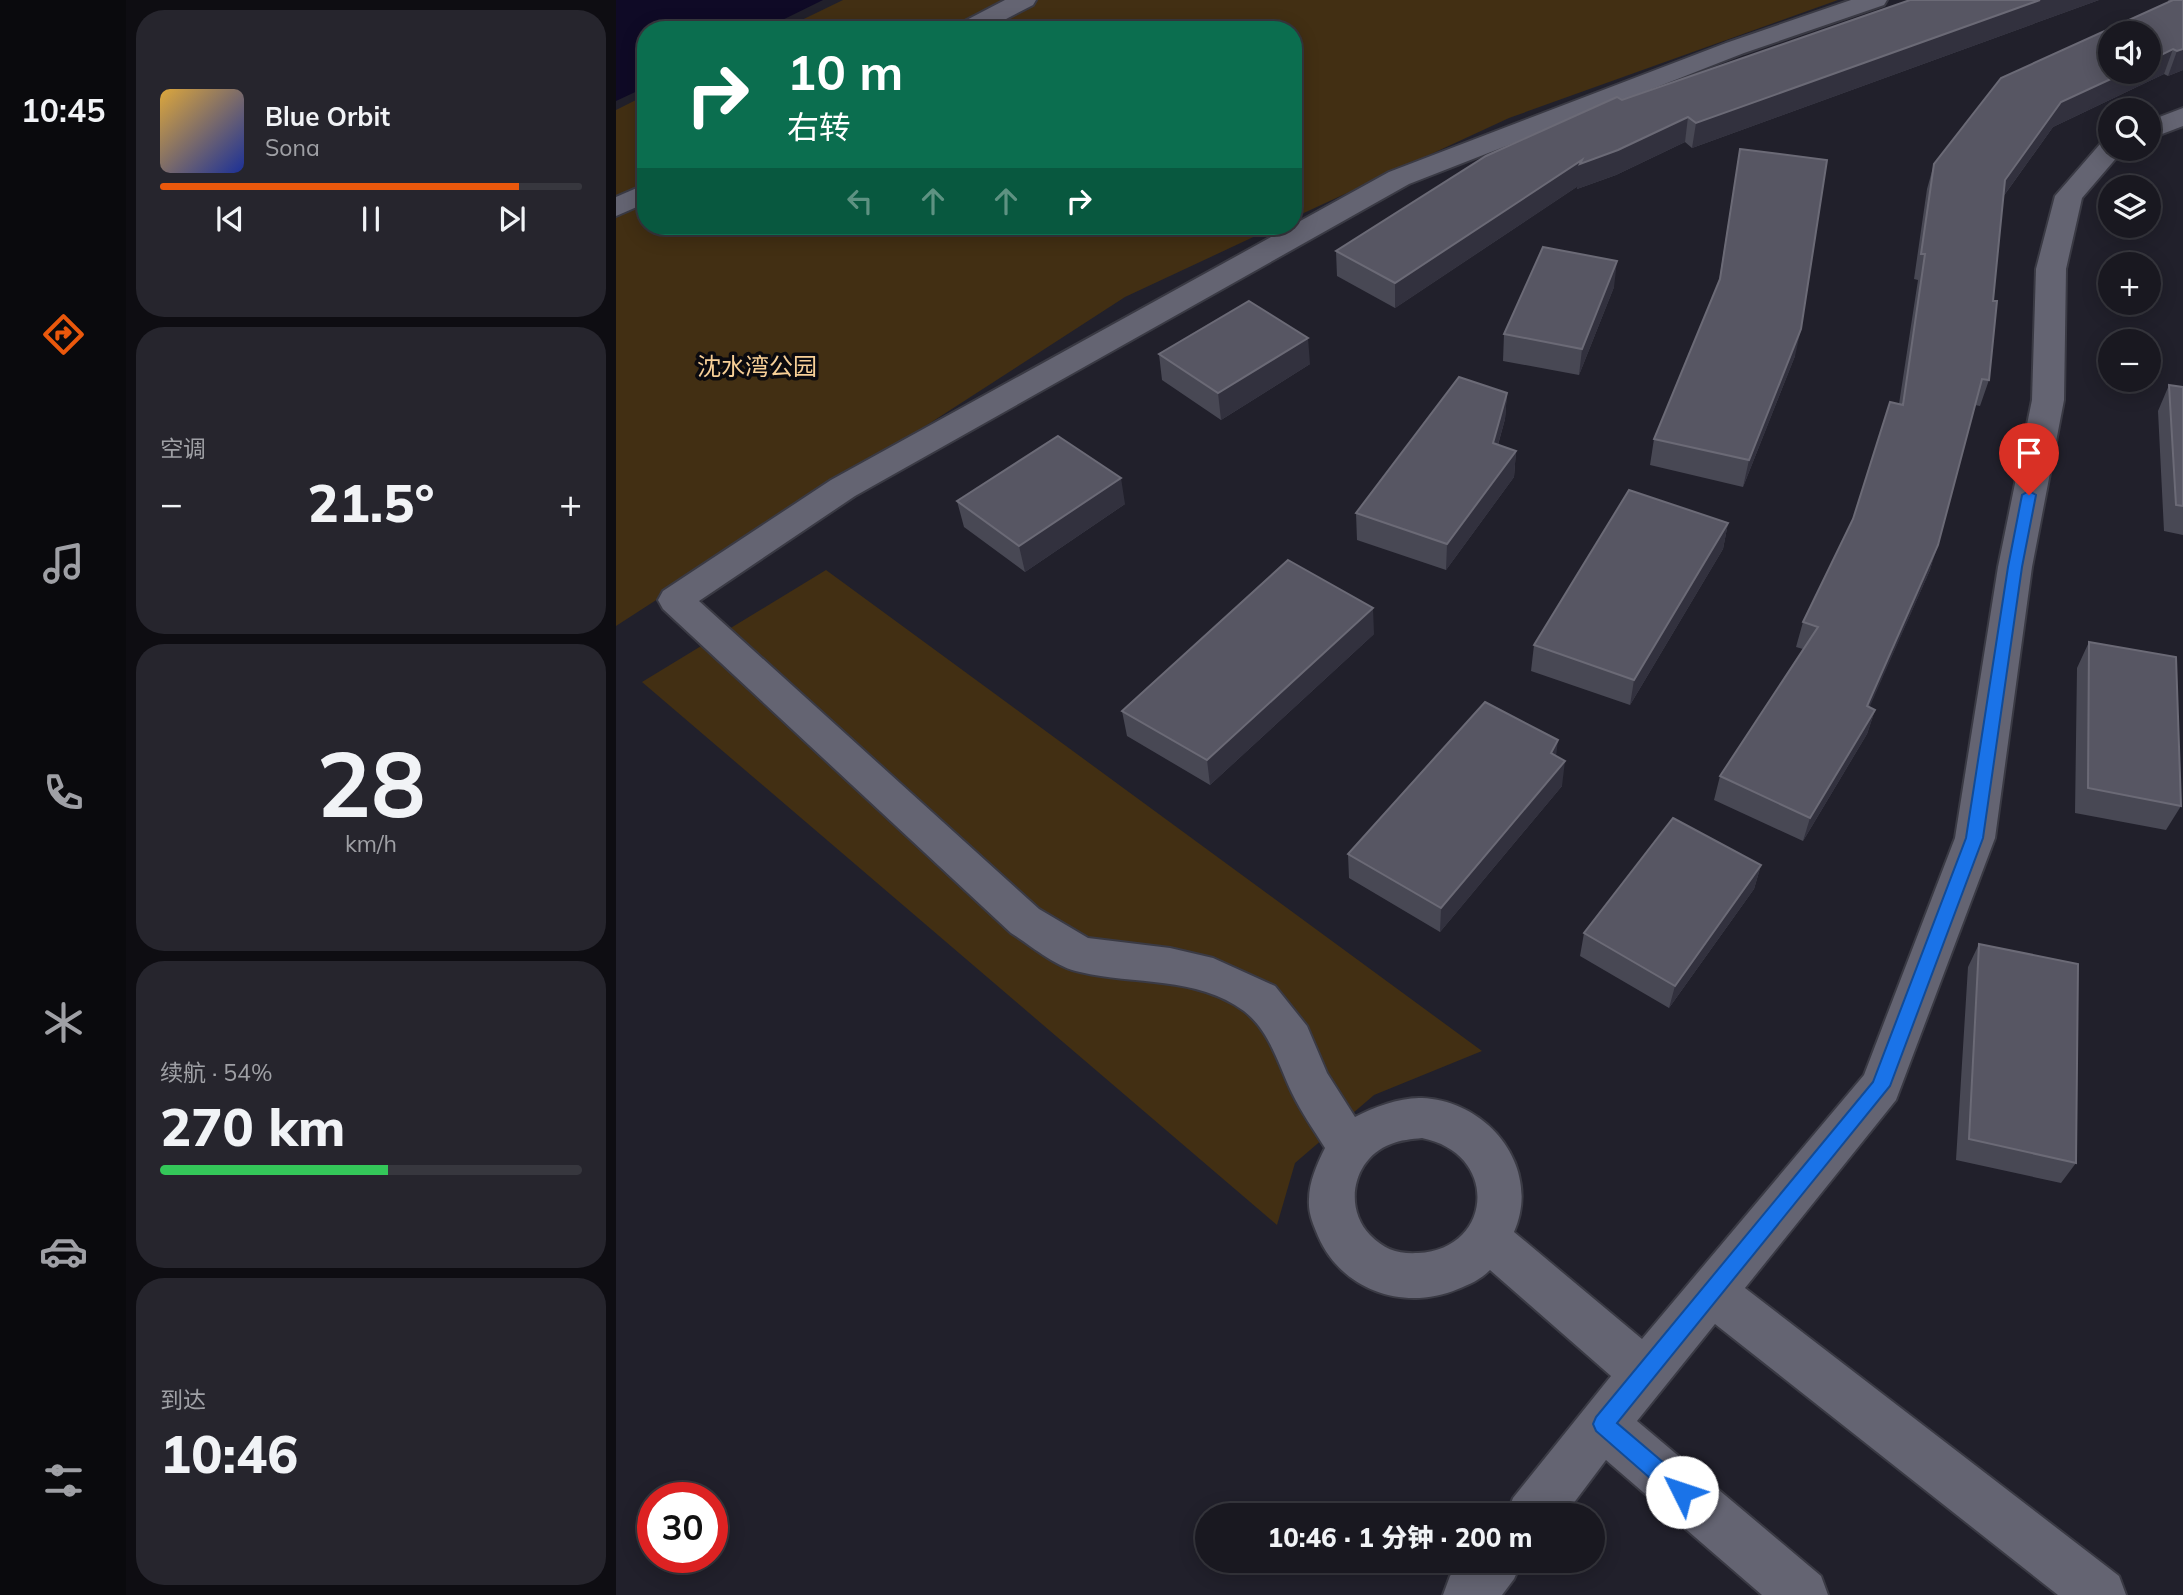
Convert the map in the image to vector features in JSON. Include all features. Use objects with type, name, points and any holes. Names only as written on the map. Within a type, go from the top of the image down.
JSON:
[{"type":"street","points":[[983,21],[1024,0]]},
{"type":"street","points":[[1302,232],[1399,178],[1735,48],[1875,0]]},
{"type":"street","points":[[2161,126],[2183,116]]},
{"type":"street","points":[[1541,1503],[1881,1086],[1975,838],[2015,567],[2048,400],[2051,269],[2069,196],[2100,161]]},
{"type":"street","points":[[616,208],[637,197]]},
{"type":"street","points":[[1297,235],[843,488],[675,600],[1025,921],[1080,955],[1170,966],[1213,976],[1260,999],[1292,1039],[1309,1083],[1349,1148]]},
{"type":"street","points":[[1422,1118],[1450,1124],[1474,1139],[1492,1160],[1500,1186],[1500,1214],[1489,1240],[1469,1261],[1445,1274],[1417,1278],[1390,1274],[1365,1262],[1346,1244],[1334,1220],[1330,1195],[1336,1170],[1349,1148],[1368,1131],[1394,1120],[1422,1118]]},
{"type":"street","points":[[1489,1240],[1645,1373]]},
{"type":"street","points":[[1712,1292],[2100,1595]]},
{"type":"street","points":[[1603,1424],[1802,1595]]},
{"type":"street","points":[[1469,1595],[1486,1573]]},
{"type":"green space","points":[[843,0],[1838,0],[1509,118],[1302,214],[1302,21],[800,21]]},
{"type":"green space","name":"沈水湾公园","points":[[637,100],[637,235],[1258,235],[1125,297],[616,626],[616,110]]},
{"type":"green space","points":[[826,570],[1482,1051],[1374,1095],[1295,1163],[1277,1225],[642,682]]},
{"type":"shaded area","points":[[616,0],[823,0],[780,21],[637,21],[637,91],[616,101]]},
{"type":"building","points":[[1910,0],[2040,0],[1696,123],[1688,117],[1618,150],[1580,164],[1582,160],[1395,283],[1336,251],[1486,156],[1617,97],[1622,100]]},
{"type":"building","points":[[2173,0],[2183,0],[2183,49],[2173,49],[2161,55],[2161,21],[2127,21]]},
{"type":"building","points":[[2098,34],[2100,84],[2061,102],[2005,180],[1993,301],[1997,301],[1989,380],[1982,379],[1938,545],[1867,706],[1875,710],[1810,818],[1720,776],[1818,627],[1803,622],[1853,519],[1890,402],[1903,405],[1925,254],[1921,254],[1934,164],[2001,78]]},
{"type":"building","points":[[1740,149],[1827,160],[1801,329],[1749,460],[1654,439],[1720,279]]},
{"type":"building","points":[[1543,247],[1617,261],[1582,349],[1504,334]]},
{"type":"building","points":[[1249,301],[1308,338],[1218,393],[1159,354]]},
{"type":"building","points":[[1459,377],[1507,393],[1493,443],[1516,451],[1447,544],[1356,513]]},
{"type":"building","points":[[2169,385],[2183,387],[2183,506],[2176,505]]},
{"type":"building","points":[[1058,436],[1121,478],[1019,546],[957,501]]},
{"type":"building","points":[[1629,490],[1728,523],[1634,680],[1534,645]]},
{"type":"building","points":[[1288,560],[1373,608],[1207,760],[1122,711]]},
{"type":"building","points":[[2089,642],[2176,657],[2181,806],[2088,788]]},
{"type":"building","points":[[1485,702],[1558,740],[1551,753],[1565,761],[1441,908],[1348,854]]},
{"type":"building","points":[[1673,818],[1761,865],[1675,986],[1584,933]]},
{"type":"building","points":[[1979,944],[2078,964],[2076,1163],[1969,1139]]},
{"type":"route","points":[[1682,1492],[1603,1424],[1881,1086],[1975,838],[2015,567],[2029,495]]}]
